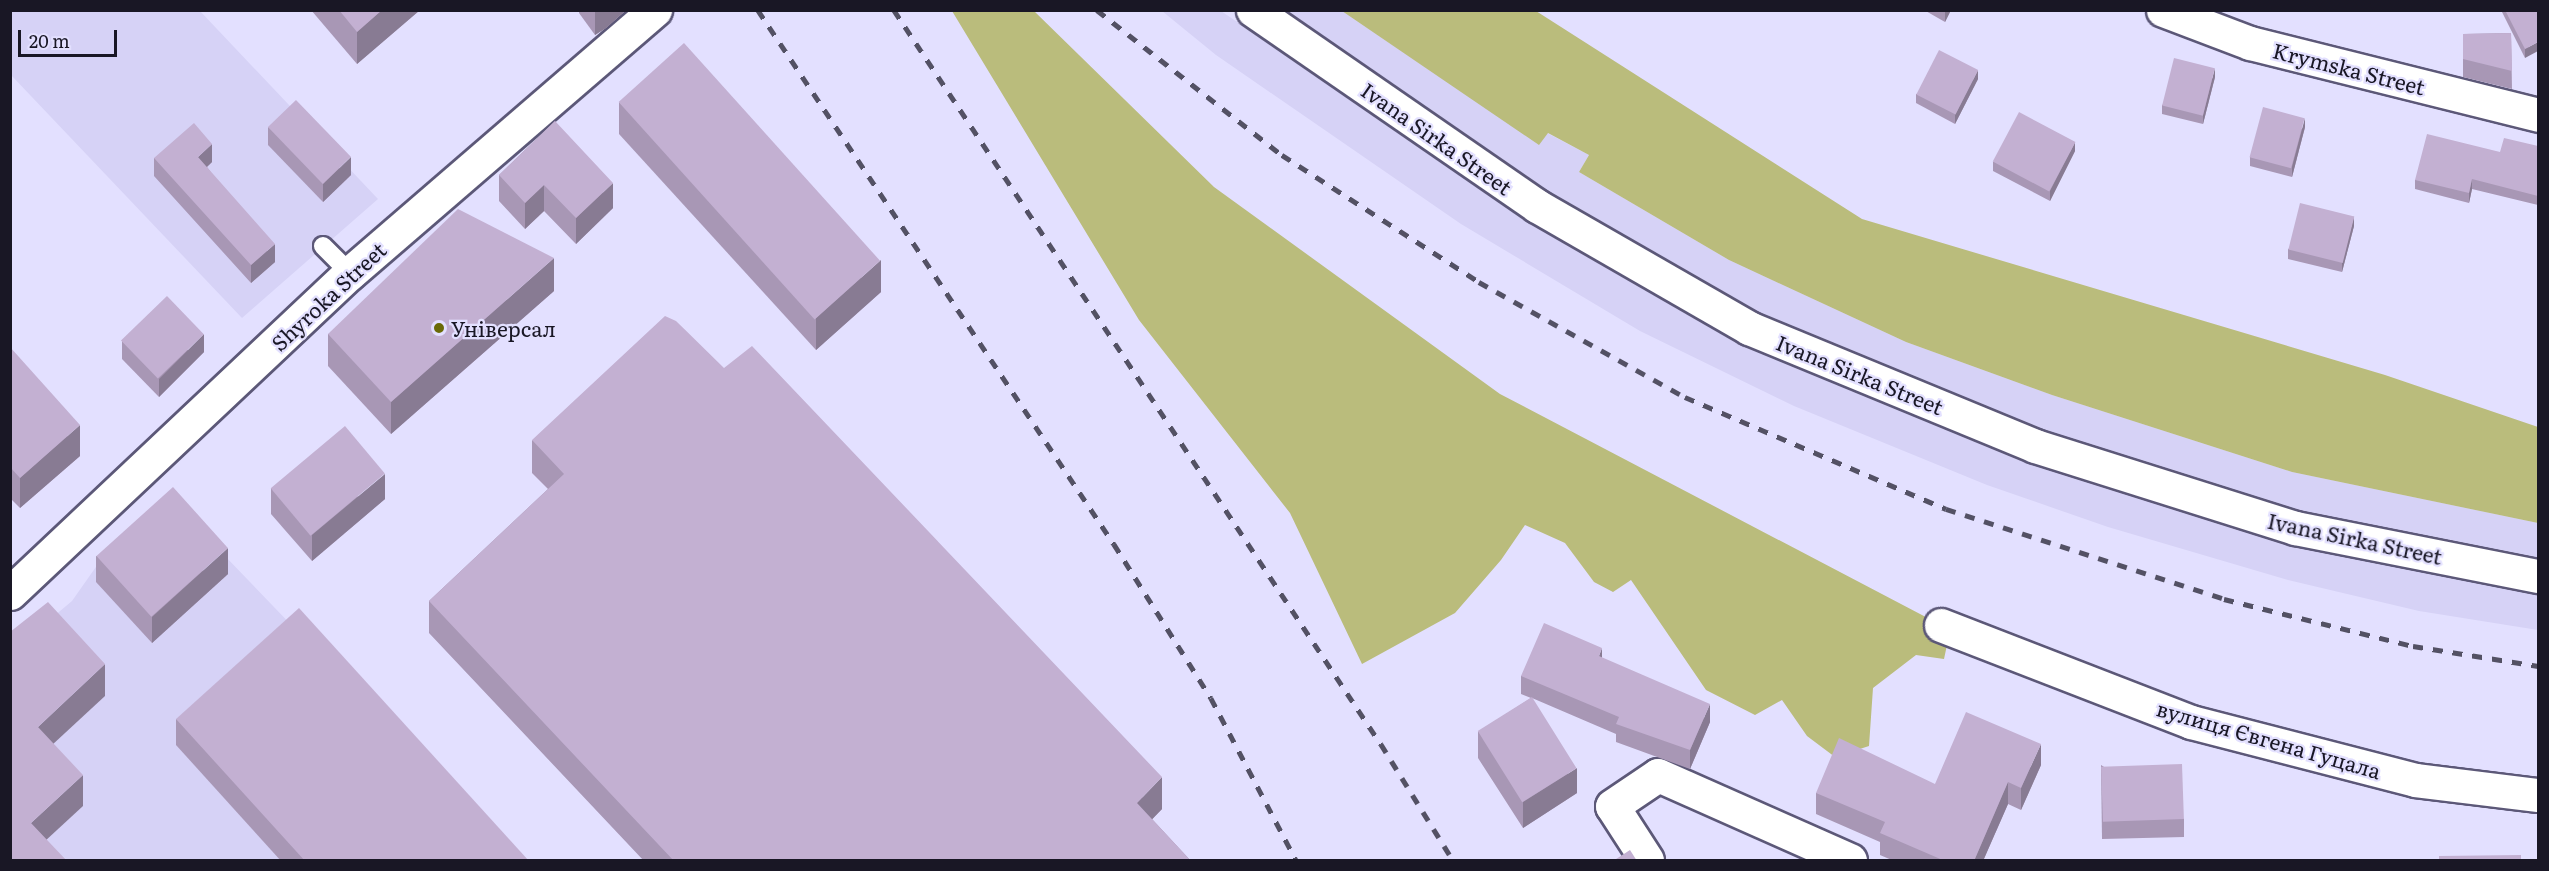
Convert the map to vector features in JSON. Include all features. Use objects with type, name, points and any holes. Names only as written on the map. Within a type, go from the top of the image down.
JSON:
[{"type":"street","name":"Shyroka Street","points":[[10,592],[350,273],[655,10]]},
{"type":"street","name":"Ivana Sirka Street","points":[[1253,10],[1537,206],[1749,328],[2035,446],[2273,521],[2538,576]]},
{"type":"street","name":"Krymska Street","points":[[2163,10],[2250,43],[2538,116]]},
{"type":"street","name":"вулиця Євгена Гуцала","points":[[1941,625],[2191,722],[2415,780],[2538,795]]},
{"type":"street","points":[[1647,861],[1612,806],[1658,775],[1850,861]]},
{"type":"lane","points":[[323,246],[350,273]]},
{"type":"shaded area","points":[[11,11],[200,11],[378,199],[242,318],[11,75]]},
{"type":"shaded area","points":[[1162,11],[1221,11],[1485,191],[1659,296],[1815,371],[2303,545],[2538,591],[2538,630],[2419,611],[2288,580],[2108,527],[1987,485],[1794,406],[1640,331],[1461,224],[1216,55]]},
{"type":"shaded area","points":[[1280,11],[1342,11],[1539,144],[1547,133],[1589,155],[1579,172],[1729,260],[1906,342],[2052,395],[2292,472],[2538,523],[2538,562],[2291,511],[2091,451],[1755,317],[1517,178],[1519,171]]},
{"type":"shaded area","points":[[171,500],[299,633],[505,860],[11,860],[10,653],[72,601],[98,564]]},
{"type":"green space","points":[[952,11],[1034,11],[1214,187],[1500,394],[1941,625],[1947,645],[1944,659],[1916,655],[1873,688],[1869,746],[1835,757],[1807,736],[1782,700],[1755,715],[1706,690],[1631,580],[1613,592],[1594,582],[1565,543],[1525,525],[1501,560],[1455,613],[1362,664],[1290,513],[1139,320]]},
{"type":"green space","points":[[1342,11],[1536,11],[1862,219],[2385,375],[2538,427],[2538,523],[2292,472],[2052,395],[1906,342],[1729,260],[1579,172],[1589,155],[1548,133],[1539,145]]},
{"type":"building","points":[[339,10],[382,10],[357,32]]},
{"type":"building","points":[[2505,10],[2538,10],[2538,42],[2525,49]]},
{"type":"building","points":[[2511,33],[2512,71],[2463,59],[2463,34]]},
{"type":"building","points":[[684,43],[880,261],[815,320],[619,102]]},
{"type":"building","points":[[1939,50],[1978,70],[1956,115],[1916,95]]},
{"type":"building","points":[[2174,58],[2215,68],[2203,116],[2162,106]]},
{"type":"building","points":[[296,100],[351,157],[323,184],[268,127]]},
{"type":"building","points":[[2263,107],[2305,118],[2291,168],[2250,157]]},
{"type":"building","points":[[2019,112],[2076,142],[2049,191],[1993,161]]},
{"type":"building","points":[[555,121],[613,183],[576,218],[544,185],[525,203],[499,175]]},
{"type":"building","points":[[194,123],[212,144],[198,157],[275,244],[251,265],[154,158]]},
{"type":"building","points":[[2427,134],[2500,152],[2504,138],[2538,146],[2538,196],[2472,179],[2469,193],[2415,180]]},
{"type":"building","points":[[2300,203],[2354,217],[2343,263],[2288,250]]},
{"type":"building","name":"Універсал","points":[[458,209],[554,258],[391,402],[328,334]]},
{"type":"building","points":[[167,296],[204,334],[158,379],[121,340]]},
{"type":"building","points":[[665,316],[676,321],[724,368],[752,346],[1162,777],[1137,803],[1191,861],[674,861],[429,601],[564,474],[532,440]]},
{"type":"building","points":[[10,347],[80,425],[20,478],[10,467]]},
{"type":"building","points":[[345,426],[385,473],[311,536],[271,488]]},
{"type":"building","points":[[173,487],[228,548],[151,617],[96,556]]},
{"type":"building","points":[[48,602],[105,664],[38,727],[83,775],[31,823],[67,861],[10,861],[10,632]]},
{"type":"building","points":[[299,608],[529,861],[305,861],[176,719]]},
{"type":"building","points":[[1544,623],[1602,648],[1599,656],[1710,704],[1690,750],[1616,724],[1619,717],[1521,676]]},
{"type":"building","points":[[1532,697],[1577,768],[1522,802],[1478,731]]},
{"type":"building","points":[[1966,712],[2041,744],[2021,788],[2008,782],[1974,861],[1945,861],[1880,833],[1885,822],[1816,793],[1839,738],[1935,784]]},
{"type":"building","points":[[2182,764],[2184,819],[2103,822],[2101,767]]},
{"type":"building","points":[[1630,850],[1637,861],[1613,861]]},
{"type":"building","points":[[2521,855],[2521,861],[2439,861],[2439,856]]},
{"type":"railway","points":[[758,10],[1114,544],[1211,698],[1296,860]]},
{"type":"railway","points":[[894,10],[1381,744],[1453,860]]},
{"type":"railway","points":[[1097,10],[1282,155],[1479,282],[1685,397],[1946,509],[2224,599],[2413,646],[2538,666]]},
{"type":"place","name":"Універсал","points":[[439,328]]}]
